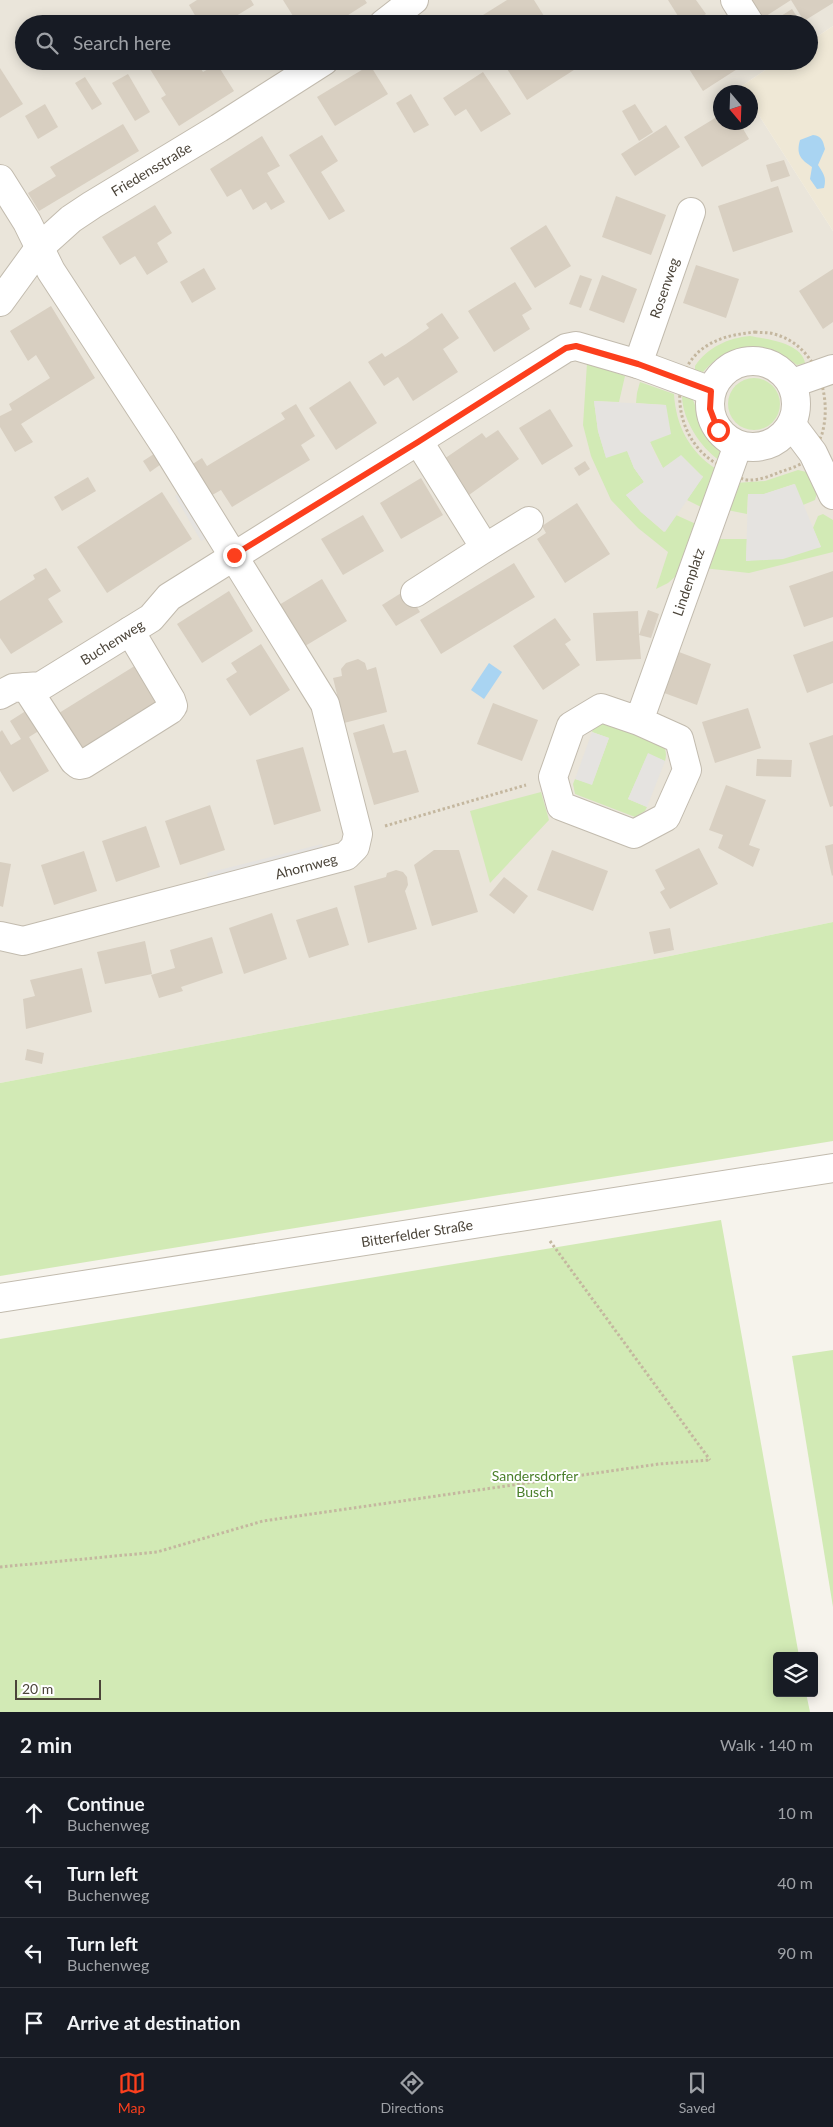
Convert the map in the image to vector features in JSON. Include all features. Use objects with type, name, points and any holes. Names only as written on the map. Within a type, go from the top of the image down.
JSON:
[{"type":"street","points":[[735,0],[744,15]]},
{"type":"street","name":"Friedensstraße","points":[[0,302],[40,247],[71,220],[92,205],[310,70]]},
{"type":"street","points":[[0,179],[40,247],[51,271],[164,444],[325,704],[358,834]]},
{"type":"street","name":"Rosenweg","points":[[638,364],[691,212]]},
{"type":"street","name":"Buchenweg","points":[[0,696],[13,688],[41,686],[151,618],[169,597],[234,555],[566,348],[576,346],[638,364],[711,391]]},
{"type":"street","points":[[751,360],[774,365],[792,383],[797,405],[792,425],[779,439],[734,457],[718,430],[710,409],[711,391],[715,382],[729,366],[751,360]]},
{"type":"street","points":[[792,383],[827,371]]},
{"type":"street","points":[[792,425],[814,453],[833,494]]},
{"type":"street","points":[[418,442],[485,548]]},
{"type":"street","name":"Lindenplatz","points":[[639,721],[734,457]]},
{"type":"street","points":[[415,593],[529,521]]},
{"type":"street","points":[[26,687],[74,761],[79,765],[84,764],[170,710],[173,706],[130,631]]},
{"type":"street","points":[[601,708],[639,721],[679,738],[687,770],[666,817],[634,834],[561,806],[553,777],[570,726],[601,708]]},
{"type":"street","name":"Ahornweg","points":[[0,936],[23,941],[346,856],[355,847],[358,834]]},
{"type":"street","name":"Bitterfelder Straße","points":[[0,1298],[833,1168]]},
{"type":"path","points":[[755,332],[775,334],[795,344],[827,371],[827,410],[823,430],[814,453],[802,463],[764,478],[747,480],[738,477],[734,457],[711,461],[701,452],[687,430],[679,406],[682,380],[686,369],[696,354],[708,345],[730,335],[755,332]]},
{"type":"path","points":[[358,834],[553,777]]},
{"type":"path","points":[[0,1567],[156,1552],[263,1520],[659,1464],[710,1460],[547,1237],[538,1214]]},
{"type":"shaded area","points":[[0,0],[833,0],[833,26],[818,36],[818,15],[15,15],[15,70],[766,70],[743,85],[713,85],[713,130],[758,130],[758,114],[833,231],[833,922],[670,956],[0,1083]]},
{"type":"shaded area","points":[[833,26],[833,231],[758,114],[758,85],[743,85],[766,70],[818,70],[818,36]]},
{"type":"shaded area","points":[[594,401],[666,405],[671,434],[650,442],[656,456],[663,468],[681,455],[703,477],[665,532],[641,512],[626,495],[644,482],[634,468],[627,451],[606,458],[598,431]]},
{"type":"shaded area","points":[[795,484],[821,547],[783,559],[746,561],[748,494],[764,494]]},
{"type":"shaded area","points":[[187,489],[213,535],[201,541],[175,496]]},
{"type":"shaded area","points":[[592,732],[609,738],[592,785],[575,779]]},
{"type":"shaded area","points":[[648,753],[665,761],[647,807],[628,799]]},
{"type":"shaded area","points":[[322,844],[324,851],[209,881],[207,873]]},
{"type":"green space","points":[[750,336],[790,346],[802,356],[805,363],[797,365],[772,351],[748,347],[736,349],[725,354],[714,361],[703,372],[695,370],[695,366],[700,359],[712,349],[726,341]]},
{"type":"green space","points":[[587,363],[625,376],[619,402],[594,401],[598,431],[606,457],[627,450],[634,468],[644,482],[626,495],[641,512],[664,532],[676,515],[696,524],[677,575],[668,583],[656,589],[668,552],[638,528],[611,500],[591,456],[583,425]]},
{"type":"green space","points":[[754,378],[768,382],[776,390],[780,404],[776,418],[768,426],[754,430],[740,426],[732,418],[728,404],[732,390],[740,382]]},
{"type":"green space","points":[[640,382],[674,394],[675,406],[681,427],[691,446],[716,469],[701,507],[687,500],[703,476],[663,468],[650,442],[666,405],[636,403]]},
{"type":"green space","points":[[686,394],[691,395],[706,433],[722,454],[719,460],[705,448],[689,424],[682,397]]},
{"type":"green space","points":[[798,470],[811,473],[818,489],[815,500],[803,505],[794,484],[764,494],[748,494],[747,514],[727,510],[735,483],[765,481]]},
{"type":"green space","points":[[823,514],[833,520],[833,552],[749,573],[703,568],[714,539],[747,539],[746,561],[821,547],[813,528],[818,516]]},
{"type":"green space","points":[[602,722],[661,743],[665,749],[665,761],[648,754],[628,799],[647,807],[645,811],[635,817],[575,794],[573,784],[575,779],[592,784],[609,738],[592,732],[594,727]]},
{"type":"green space","points":[[541,792],[549,820],[490,883],[470,811]]},
{"type":"green space","points":[[833,922],[833,1141],[0,1276],[0,1083],[670,956]]},
{"type":"green space","name":"Sandersdorfer Busch","points":[[721,1220],[798,1652],[773,1652],[773,1697],[807,1697],[810,1712],[0,1712],[0,1339]]},
{"type":"green space","points":[[833,1350],[833,1607],[792,1356]]},
{"type":"water","points":[[813,135],[822,139],[825,149],[818,165],[824,175],[825,184],[824,188],[817,189],[810,179],[812,167],[802,159],[798,149],[800,140]]},
{"type":"water","points":[[489,663],[502,672],[484,699],[471,690]]},
{"type":"building","points":[[197,0],[251,0],[254,5],[238,15],[195,15],[189,5]]},
{"type":"building","points":[[283,0],[365,0],[367,3],[348,15],[292,15]]},
{"type":"building","points":[[507,0],[534,0],[543,15],[483,15]]},
{"type":"building","points":[[668,0],[696,0],[706,14],[704,15],[677,15]]},
{"type":"building","points":[[752,0],[791,0],[768,15],[761,15]]},
{"type":"building","points":[[791,0],[833,0],[833,3],[814,15],[800,15]]},
{"type":"building","points":[[792,9],[796,15],[783,15]]},
{"type":"building","points":[[0,68],[23,104],[0,118]]},
{"type":"building","points":[[151,70],[202,70],[203,72],[206,70],[221,70],[234,91],[179,126],[161,98],[166,95]]},
{"type":"building","points":[[362,70],[373,70],[388,94],[335,126],[317,97]]},
{"type":"building","points":[[508,70],[574,70],[527,100]]},
{"type":"building","points":[[690,70],[736,70],[703,91]]},
{"type":"building","points":[[483,72],[511,114],[481,132],[466,109],[455,116],[443,98]]},
{"type":"building","points":[[128,74],[150,112],[135,121],[112,83]]},
{"type":"building","points":[[85,77],[102,104],[92,110],[75,83]]},
{"type":"building","points":[[411,94],[429,125],[414,133],[396,103]]},
{"type":"building","points":[[45,104],[58,127],[38,139],[25,116]]},
{"type":"building","points":[[635,104],[653,132],[639,141],[622,111]]},
{"type":"building","points":[[713,119],[713,130],[744,130],[749,139],[702,167],[684,137]]},
{"type":"building","points":[[123,124],[139,151],[39,211],[28,193],[56,176],[50,167]]},
{"type":"building","points":[[666,125],[680,147],[635,176],[621,154]]},
{"type":"building","points":[[322,135],[338,161],[321,172],[345,211],[329,220],[289,155]]},
{"type":"building","points":[[262,136],[280,166],[267,173],[285,202],[271,210],[266,202],[253,210],[241,189],[227,197],[210,169]]},
{"type":"building","points":[[784,160],[790,176],[771,182],[766,165]]},
{"type":"building","points":[[778,186],[793,232],[733,252],[718,206]]},
{"type":"building","points":[[616,196],[666,215],[651,255],[602,237]]},
{"type":"building","points":[[155,205],[172,233],[157,243],[168,262],[147,275],[135,256],[120,265],[102,237]]},
{"type":"building","points":[[546,225],[571,266],[535,288],[510,248]]},
{"type":"building","points":[[696,265],[739,279],[726,318],[683,303]]},
{"type":"building","points":[[204,268],[216,289],[192,303],[180,282]]},
{"type":"building","points":[[833,269],[833,322],[823,329],[799,291]]},
{"type":"building","points":[[580,275],[592,279],[581,308],[569,304]]},
{"type":"building","points":[[602,275],[637,289],[624,323],[589,310]]},
{"type":"building","points":[[515,282],[532,309],[522,315],[530,329],[494,352],[468,311]]},
{"type":"building","points":[[51,306],[95,378],[21,424],[33,442],[15,452],[0,427],[0,416],[12,410],[9,404],[50,378],[36,355],[28,361],[10,331]]},
{"type":"building","points":[[442,313],[459,338],[443,349],[458,372],[413,401],[398,377],[384,386],[368,362],[382,353],[385,357],[406,344],[429,328],[426,324]]},
{"type":"building","points":[[350,381],[377,423],[336,450],[309,408]]},
{"type":"building","points":[[296,404],[315,436],[301,445],[310,460],[232,507],[221,490],[207,498],[188,467],[202,458],[207,466],[285,419],[281,413]]},
{"type":"building","points":[[550,409],[573,446],[542,465],[519,428]]},
{"type":"building","points":[[498,430],[519,459],[469,495],[444,459],[482,433],[486,438]]},
{"type":"building","points":[[157,452],[164,462],[150,472],[143,461]]},
{"type":"building","points":[[585,461],[590,469],[579,476],[574,468]]},
{"type":"building","points":[[88,477],[96,491],[62,511],[54,497]]},
{"type":"building","points":[[421,478],[443,515],[401,539],[380,503]]},
{"type":"building","points":[[162,492],[192,539],[107,593],[77,547]]},
{"type":"building","points":[[577,503],[610,554],[565,583],[537,539],[546,533],[542,526]]},
{"type":"building","points":[[363,515],[384,551],[343,575],[321,539]]},
{"type":"building","points":[[514,563],[535,597],[441,654],[420,620]]},
{"type":"building","points":[[46,568],[61,591],[48,599],[63,622],[11,654],[0,638],[0,601],[35,579],[33,575]]},
{"type":"building","points":[[833,571],[833,617],[804,627],[789,586]]},
{"type":"building","points":[[322,579],[347,621],[305,646],[279,605]]},
{"type":"building","points":[[406,590],[420,612],[396,626],[382,605]]},
{"type":"building","points":[[229,591],[253,631],[202,663],[177,624]]},
{"type":"building","points":[[648,610],[659,614],[651,638],[639,635]]},
{"type":"building","points":[[638,611],[641,659],[596,661],[593,613]]},
{"type":"building","points":[[555,618],[571,640],[565,644],[580,665],[543,690],[513,646]]},
{"type":"building","points":[[833,641],[833,683],[807,693],[793,655]]},
{"type":"building","points":[[261,644],[290,690],[250,716],[226,679],[237,672],[231,663]]},
{"type":"building","points":[[671,649],[711,664],[697,705],[656,690]]},
{"type":"building","points":[[358,659],[365,663],[367,670],[376,667],[387,712],[344,723],[333,678],[342,676],[341,669],[346,663]]},
{"type":"building","points":[[141,662],[167,702],[77,758],[51,718]]},
{"type":"building","points":[[493,703],[538,720],[522,761],[477,744]]},
{"type":"building","points":[[32,707],[45,727],[29,737],[49,771],[13,792],[0,771],[0,732],[2,730],[11,745],[21,739],[10,721]]},
{"type":"building","points":[[748,708],[761,748],[715,763],[702,722]]},
{"type":"building","points":[[384,724],[393,753],[406,750],[419,792],[374,805],[353,733]]},
{"type":"building","points":[[833,735],[833,806],[830,807],[809,743]]},
{"type":"building","points":[[303,747],[321,811],[274,825],[256,760]]},
{"type":"building","points":[[757,759],[792,760],[791,777],[756,776]]},
{"type":"building","points":[[726,785],[766,800],[749,845],[760,849],[753,867],[718,848],[723,835],[709,830]]},
{"type":"building","points":[[210,805],[225,850],[180,865],[165,821]]},
{"type":"building","points":[[146,826],[160,867],[116,882],[102,841]]},
{"type":"building","points":[[833,844],[833,875],[832,876],[825,846]]},
{"type":"building","points":[[699,848],[718,884],[670,909],[660,892],[665,889],[655,870]]},
{"type":"building","points":[[434,850],[459,850],[478,912],[432,926],[414,865]]},
{"type":"building","points":[[552,850],[608,871],[593,911],[537,890]]},
{"type":"building","points":[[84,851],[97,891],[54,905],[41,865]]},
{"type":"building","points":[[0,862],[11,864],[3,907],[0,906]]},
{"type":"building","points":[[396,870],[403,872],[407,877],[408,885],[405,891],[417,929],[368,943],[354,886],[386,877],[387,873]]},
{"type":"building","points":[[504,877],[528,896],[514,914],[489,895]]},
{"type":"building","points":[[337,907],[349,945],[309,958],[296,920]]},
{"type":"building","points":[[272,913],[287,959],[244,974],[229,928]]},
{"type":"building","points":[[670,928],[674,950],[654,954],[649,932]]},
{"type":"building","points":[[212,937],[223,973],[181,987],[183,991],[159,998],[151,975],[175,968],[170,950]]},
{"type":"building","points":[[145,941],[152,974],[105,984],[97,952]]},
{"type":"building","points":[[82,968],[92,1012],[26,1029],[23,999],[35,996],[30,980]]},
{"type":"building","points":[[27,1049],[44,1053],[42,1064],[25,1060]]},
{"type":"route","points":[[234,555],[566,348],[576,346],[638,364],[711,391],[710,409],[718,430]]}]
